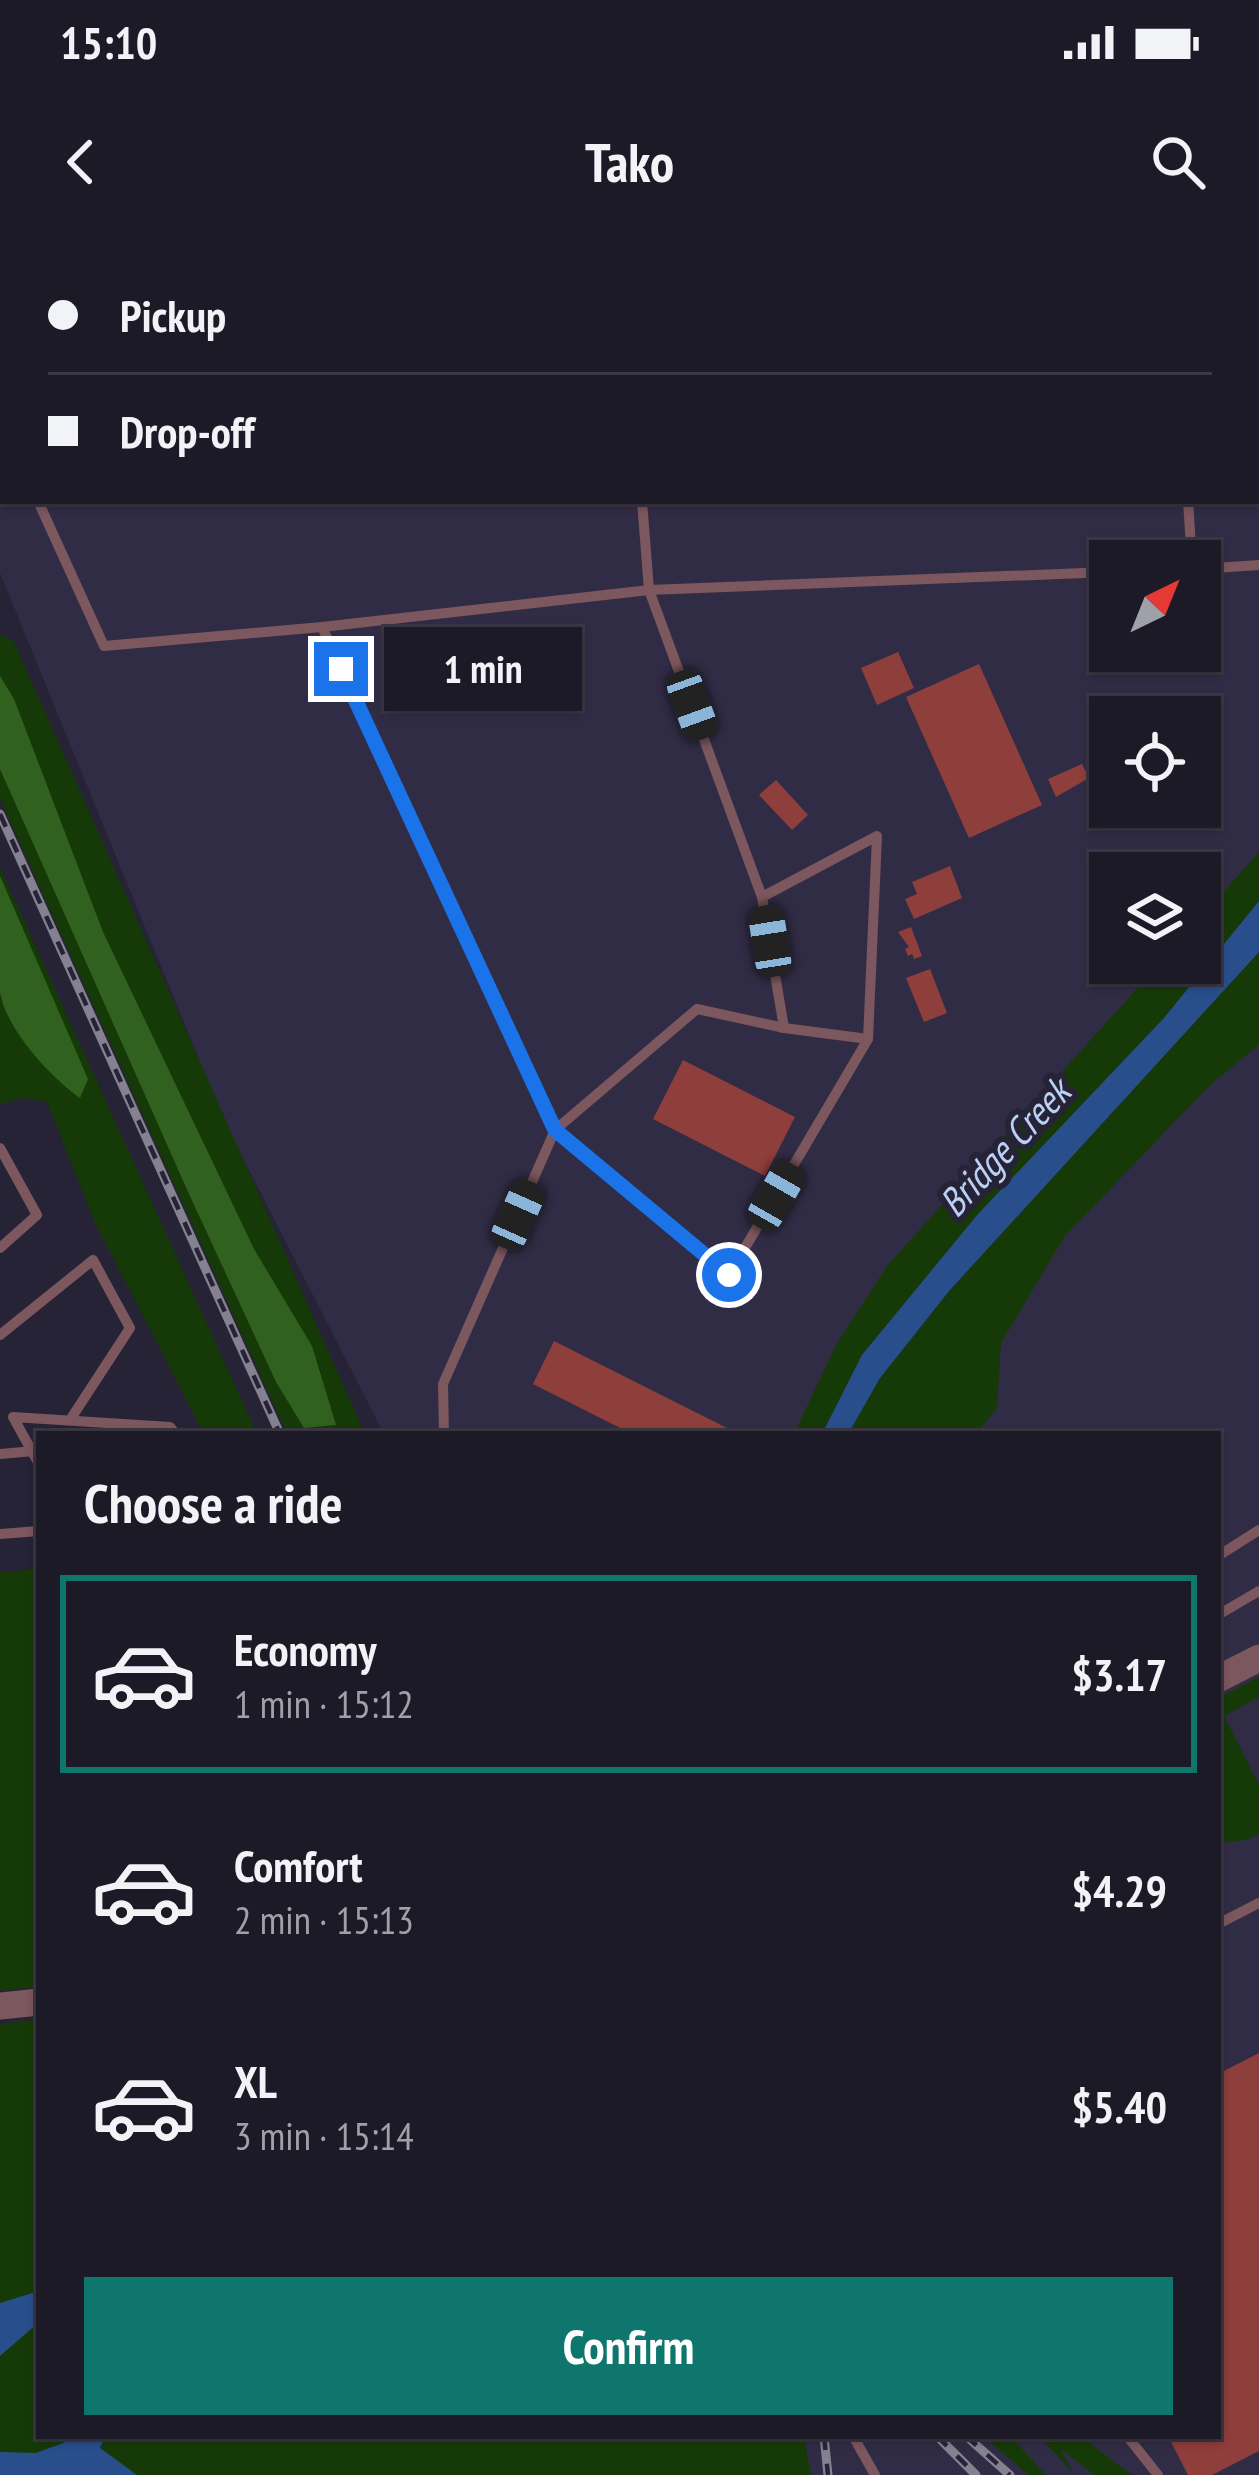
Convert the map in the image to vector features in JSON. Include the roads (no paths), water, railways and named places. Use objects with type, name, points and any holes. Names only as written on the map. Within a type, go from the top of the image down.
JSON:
[{"type":"street","points":[[1221,1677],[1259,1658]]},
{"type":"street","points":[[0,2006],[36,2002]]},
{"type":"lane","points":[[39,504],[104,646],[649,590],[1089,573]]},
{"type":"lane","points":[[642,504],[649,590],[762,897],[784,1028]]},
{"type":"lane","points":[[1188,504],[1191,540]]},
{"type":"lane","points":[[1221,568],[1259,565]]},
{"type":"lane","points":[[322,627],[555,1130],[729,1275],[868,1039],[878,836],[762,897]]},
{"type":"lane","points":[[444,1431],[443,1384],[555,1130],[697,1009],[784,1028],[868,1039]]},
{"type":"lane","points":[[0,1148],[37,1215],[0,1248]]},
{"type":"lane","points":[[0,1334],[93,1260],[130,1328],[70,1420]]},
{"type":"lane","points":[[0,1406],[13,1417],[36,1456]]},
{"type":"lane","points":[[13,1417],[170,1427],[173,1431]]},
{"type":"lane","points":[[0,1454],[34,1451]]},
{"type":"lane","points":[[1221,1554],[1259,1530]]},
{"type":"lane","points":[[0,1534],[36,1531]]},
{"type":"lane","points":[[1221,1613],[1259,1591]]},
{"type":"lane","points":[[1221,1922],[1259,1903]]},
{"type":"lane","points":[[855,2439],[875,2475]]},
{"type":"lane","points":[[1129,2439],[1158,2475]]},
{"type":"water","points":[[1259,901],[1259,952],[949,1291],[880,1378],[850,1431],[824,1431],[862,1355],[978,1214],[1192,984],[1221,984],[1221,948]]},
{"type":"water","points":[[36,2292],[36,2325],[0,2356],[0,2303]]},
{"type":"water","points":[[104,2439],[100,2448],[137,2475],[0,2475],[0,2452],[36,2453],[66,2442]]},
{"type":"railway","points":[[0,814],[279,1431]]},
{"type":"railway","points":[[824,2439],[828,2475]]},
{"type":"railway","points":[[940,2439],[976,2475]]},
{"type":"railway","points":[[969,2439],[1010,2475]]},
{"type":"water label","name":"Bridge Creek","points":[[1004,1147]]}]
